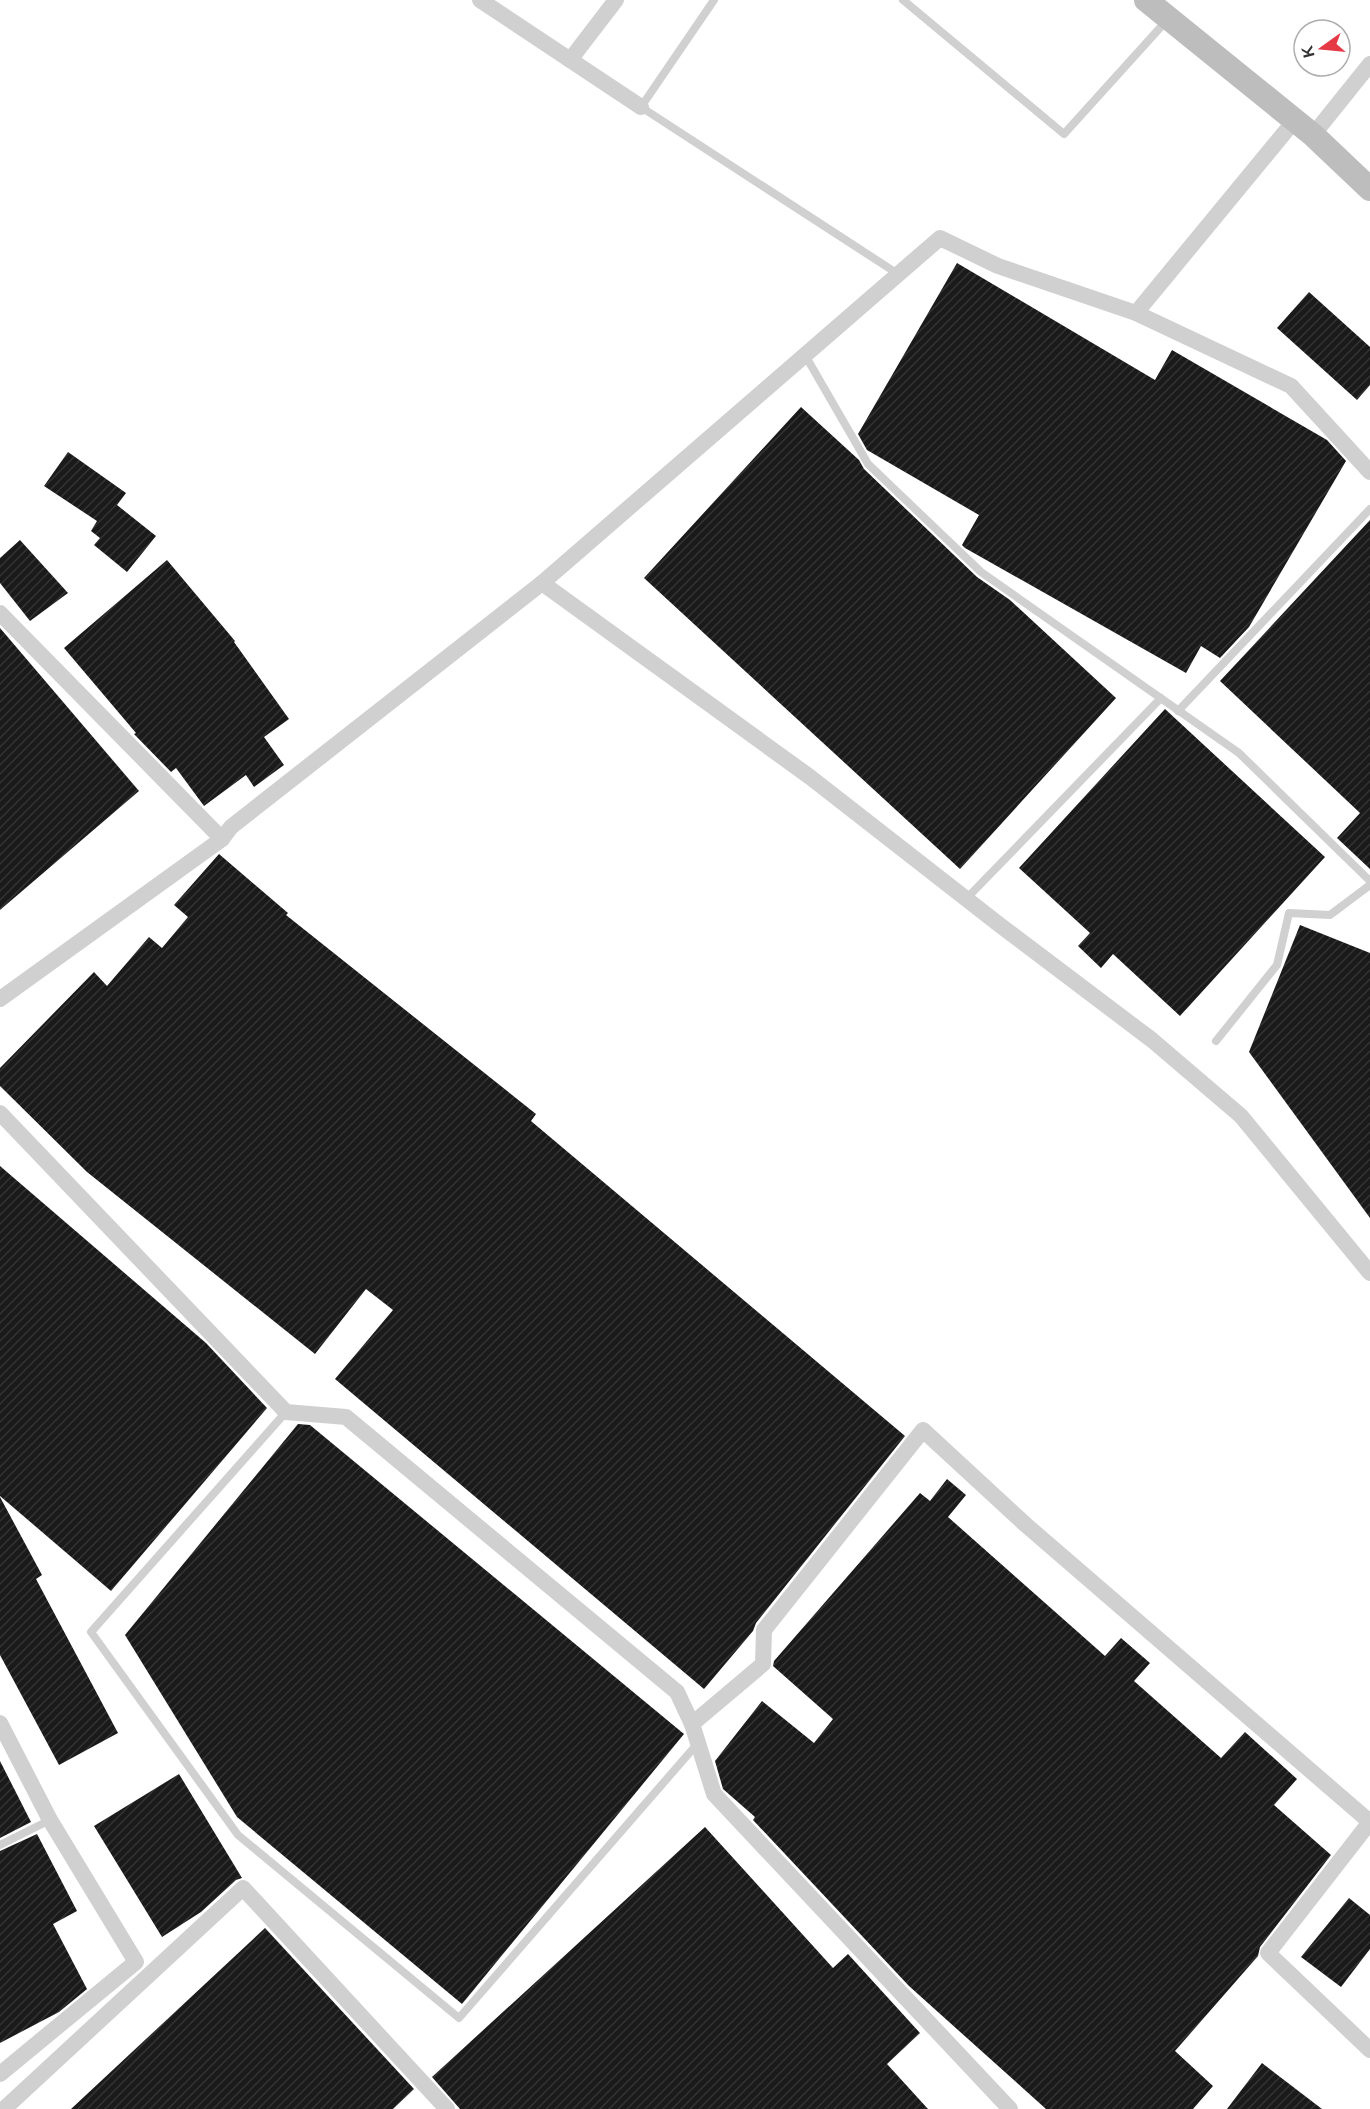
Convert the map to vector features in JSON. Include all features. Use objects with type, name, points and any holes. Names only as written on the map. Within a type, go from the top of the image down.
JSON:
[{"type":"street","points":[[480,0],[640,107]]},
{"type":"street","points":[[570,60],[616,0]]},
{"type":"street","points":[[1146,0],[1313,135],[1370,189]]},
{"type":"street","points":[[1313,135],[1370,64]]},
{"type":"street","points":[[1136,314],[1295,120]]},
{"type":"street","points":[[0,999],[222,838],[231,827],[542,583],[940,238],[998,266],[1136,314],[1291,386],[1370,472]]},
{"type":"street","points":[[542,583],[810,777],[1152,1040],[1241,1116],[1370,1273]]},
{"type":"street","points":[[0,613],[222,838]]},
{"type":"street","points":[[0,1113],[286,1412],[346,1417],[678,1692],[692,1724],[714,1794],[1010,2109]]},
{"type":"street","points":[[692,1724],[763,1664],[764,1630],[923,1430],[1026,1525],[1370,1822],[1268,1953],[1370,2050]]},
{"type":"street","points":[[0,1723],[50,1820],[136,1962],[0,2074]]},
{"type":"street","points":[[4,2109],[243,1888],[447,2109]]},
{"type":"lane","points":[[714,0],[640,107],[898,274]]},
{"type":"lane","points":[[903,0],[1064,134],[1168,18]]},
{"type":"lane","points":[[805,355],[868,464],[981,572],[1239,753],[1370,883],[1330,915],[1289,913],[1277,965],[1216,1041]]},
{"type":"lane","points":[[1178,711],[1370,510]]},
{"type":"lane","points":[[966,899],[1161,698]]},
{"type":"lane","points":[[286,1412],[91,1632],[237,1835],[459,2018],[698,1743]]},
{"type":"lane","points":[[0,1845],[50,1820]]},
{"type":"building","points":[[957,263],[1155,380],[1172,350],[1327,440],[1346,461],[1249,627],[1220,658],[1201,646],[1186,673],[965,548],[962,545],[979,515],[867,450],[858,434]]},
{"type":"building","points":[[1309,292],[1370,347],[1370,385],[1357,400],[1277,328]]},
{"type":"building","points":[[801,407],[859,460],[864,469],[977,577],[1010,600],[1116,698],[960,869],[644,578]]},
{"type":"building","points":[[68,452],[126,493],[117,505],[156,536],[127,572],[94,545],[100,538],[91,531],[97,521],[44,486]]},
{"type":"building","points":[[1370,520],[1370,869],[1337,838],[1360,813],[1220,681]]},
{"type":"building","points":[[20,540],[68,593],[30,621],[0,583],[0,558]]},
{"type":"building","points":[[167,560],[235,641],[289,719],[264,737],[284,765],[254,787],[246,775],[204,806],[176,768],[171,772],[134,734],[136,733],[64,648]]},
{"type":"building","points":[[0,628],[139,791],[0,910]]},
{"type":"building","points":[[1165,709],[1325,857],[1180,1016],[1113,954],[1101,968],[1078,946],[1090,933],[1019,868]]},
{"type":"building","points":[[219,854],[288,913],[286,915],[536,1114],[531,1121],[905,1436],[756,1623],[753,1631],[704,1689],[335,1379],[393,1310],[366,1289],[315,1354],[87,1172],[0,1086],[0,1068],[94,972],[107,986],[149,937],[162,948],[188,917],[174,905]]},
{"type":"building","points":[[1300,925],[1370,953],[1370,1218],[1249,1052]]},
{"type":"building","points":[[0,1166],[206,1343],[267,1408],[111,1591],[0,1496]]},
{"type":"building","points":[[298,1424],[310,1425],[684,1734],[462,2004],[237,1817],[125,1635]]},
{"type":"building","points":[[947,1479],[966,1495],[948,1517],[1105,1656],[1121,1638],[1150,1663],[1134,1681],[1221,1758],[1245,1732],[1297,1779],[1274,1805],[1331,1855],[1260,1947],[1258,1956],[1175,2051],[1213,2086],[1193,2109],[1046,2109],[909,1986],[753,1820],[755,1817],[723,1789],[715,1761],[762,1701],[814,1743],[833,1719],[773,1666],[774,1661],[920,1493],[930,1501]]},
{"type":"building","points":[[0,1497],[42,1575],[36,1579],[118,1733],[59,1765],[0,1655]]},
{"type":"building","points":[[0,1761],[31,1822],[0,1838]]},
{"type":"building","points":[[179,1774],[242,1878],[236,1880],[201,1912],[162,1937],[94,1826]]},
{"type":"building","points":[[705,1827],[833,1968],[848,1954],[920,2033],[887,2064],[928,2109],[460,2109],[432,2077]]},
{"type":"building","points":[[37,1834],[77,1911],[53,1924],[87,1989],[59,2012],[0,2043],[0,1851]]},
{"type":"building","points":[[1349,1898],[1370,1915],[1370,1949],[1341,1987],[1301,1957]]},
{"type":"building","points":[[265,1928],[414,2089],[393,2109],[71,2109]]},
{"type":"building","points":[[1262,2063],[1322,2109],[1227,2109]]}]
